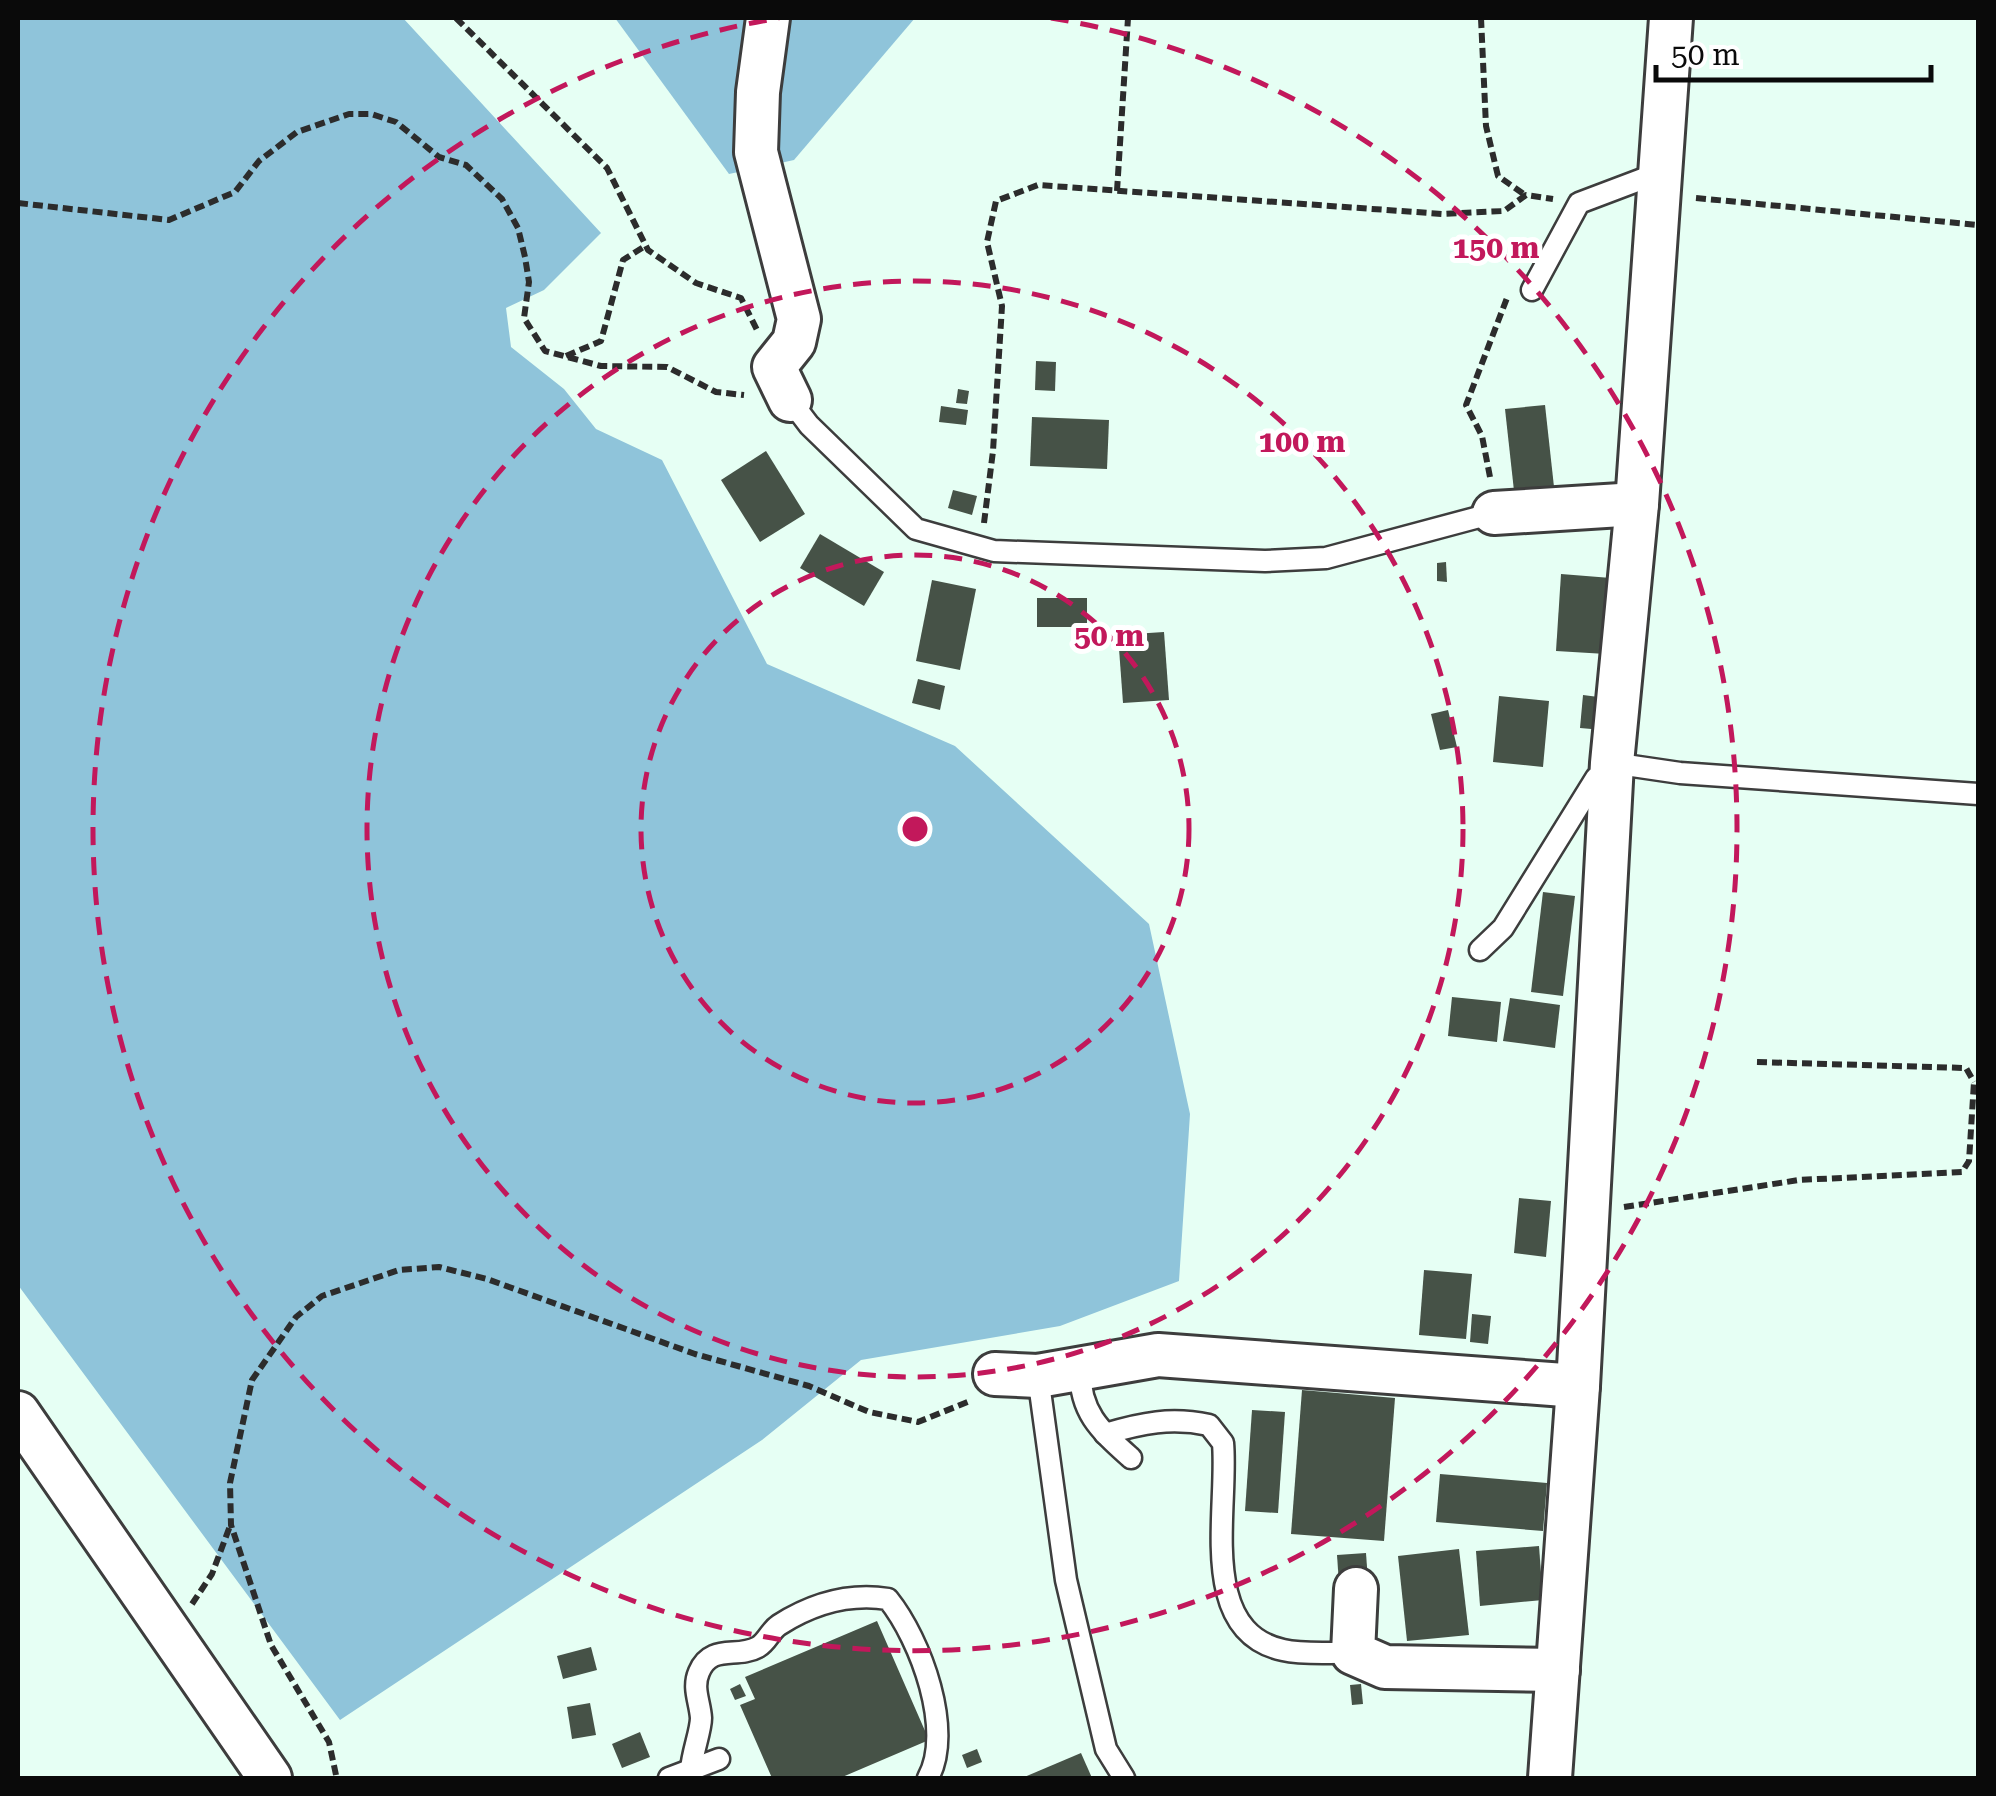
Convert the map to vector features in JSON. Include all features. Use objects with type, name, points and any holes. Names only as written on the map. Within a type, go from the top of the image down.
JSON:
[{"type":"street","points":[[768,18],[758,92],[756,152],[798,318],[782,384]]},
{"type":"street","points":[[1550,1778],[1578,1386],[1612,768],[1637,504],[1672,18]]},
{"type":"street","points":[[1494,513],[1637,504]]},
{"type":"street","points":[[995,1374],[1038,1376],[1158,1355],[1578,1386]]},
{"type":"street","points":[[18,1413],[270,1778]]},
{"type":"street","points":[[1356,1589],[1353,1653],[1385,1667],[1558,1670]]},
{"type":"lane","points":[[1532,290],[1579,204],[1660,181]]},
{"type":"lane","points":[[782,384],[809,425],[916,529],[982,549],[1265,561],[1326,558],[1494,513]]},
{"type":"lane","points":[[1480,950],[1502,928],[1596,778],[1612,768],[1978,794]]},
{"type":"lane","points":[[1080,1370],[1080,1400],[1105,1434],[1131,1458]]},
{"type":"lane","points":[[1038,1376],[1066,1580],[1106,1749],[1124,1778]]},
{"type":"lane","points":[[1105,1434],[1146,1421],[1184,1420],[1209,1425],[1224,1443],[1224,1584],[1232,1614],[1247,1635],[1282,1650],[1353,1653]]},
{"type":"lane","points":[[691,1770],[693,1742],[702,1721],[698,1673],[709,1657],[728,1650],[744,1653],[762,1645],[776,1627],[837,1598],[861,1594],[888,1599],[906,1621],[940,1725],[939,1758],[928,1778]]},
{"type":"lane","points":[[669,1778],[719,1759]]},
{"type":"path","points":[[18,204],[169,220],[235,192],[259,161],[297,132],[349,114],[371,114],[396,122],[438,157],[466,166],[502,199],[518,228],[525,257],[529,282],[524,318],[545,351],[601,366],[667,367],[716,392],[782,384],[741,298],[696,282],[645,246],[607,168],[456,18]]},
{"type":"path","points":[[1117,191],[1128,18]]},
{"type":"path","points":[[1481,18],[1486,126],[1498,176],[1526,195],[1579,204]]},
{"type":"path","points":[[1660,181],[1716,202],[1978,225]]},
{"type":"path","points":[[982,549],[994,451],[1002,306],[987,242],[996,200],[1038,185],[1443,214],[1504,211],[1526,195]]},
{"type":"path","points":[[565,357],[602,341],[623,260],[645,246]]},
{"type":"path","points":[[1494,513],[1482,436],[1466,405],[1504,299],[1532,290]]},
{"type":"path","points":[[1588,1211],[1799,1180],[1962,1172],[1969,1161],[1976,1082],[1966,1068],[1757,1062]]},
{"type":"path","points":[[336,1775],[329,1742],[271,1645],[230,1525],[230,1483],[252,1380],[276,1341],[322,1296],[399,1270],[440,1268],[487,1279],[694,1354],[808,1386],[869,1412],[918,1422],[972,1400],[995,1374]]},
{"type":"path","points":[[165,1626],[198,1599],[230,1525]]},
{"type":"shaded area","points":[[18,18],[403,18],[601,233],[544,290],[506,308],[511,347],[564,389],[596,429],[662,460],[767,664],[955,746],[1149,924],[1190,1114],[1179,1281],[1060,1326],[861,1360],[762,1440],[340,1720],[18,1285]]},
{"type":"shaded area","points":[[615,18],[915,18],[794,160],[729,174]]},
{"type":"building","points":[[1036,361],[1056,362],[1055,391],[1035,390]]},
{"type":"building","points":[[958,389],[969,391],[967,404],[956,403]]},
{"type":"building","points":[[1545,405],[1555,496],[1515,500],[1505,409]]},
{"type":"building","points":[[941,406],[968,410],[966,425],[939,422]]},
{"type":"building","points":[[1032,417],[1109,420],[1107,469],[1030,466]]},
{"type":"building","points":[[766,451],[805,514],[760,542],[721,480]]},
{"type":"building","points":[[953,490],[977,496],[972,515],[948,508]]},
{"type":"building","points":[[820,534],[884,572],[864,606],[800,568]]},
{"type":"building","points":[[1446,562],[1447,582],[1437,581],[1437,563]]},
{"type":"building","points":[[1561,574],[1611,578],[1606,654],[1556,651]]},
{"type":"building","points":[[932,580],[976,589],[960,670],[916,661]]},
{"type":"building","points":[[1037,598],[1087,598],[1087,627],[1037,627]]},
{"type":"building","points":[[1164,632],[1169,700],[1123,703],[1118,635]]},
{"type":"building","points":[[918,679],[945,686],[940,710],[912,703]]},
{"type":"building","points":[[1583,695],[1606,698],[1603,730],[1580,728]]},
{"type":"building","points":[[1499,696],[1549,701],[1543,767],[1493,762]]},
{"type":"building","points":[[1448,710],[1457,747],[1440,750],[1431,714]]},
{"type":"building","points":[[1543,892],[1575,896],[1563,996],[1531,992]]},
{"type":"building","points":[[1452,997],[1501,1002],[1497,1042],[1448,1036]]},
{"type":"building","points":[[1510,998],[1560,1005],[1555,1048],[1503,1041]]},
{"type":"building","points":[[1519,1198],[1551,1201],[1546,1257],[1514,1253]]},
{"type":"building","points":[[1424,1270],[1472,1274],[1466,1339],[1419,1335]]},
{"type":"building","points":[[1472,1314],[1491,1316],[1488,1344],[1470,1342]]},
{"type":"building","points":[[1302,1390],[1395,1398],[1384,1541],[1291,1534]]},
{"type":"building","points":[[1252,1410],[1285,1412],[1278,1513],[1245,1511]]},
{"type":"building","points":[[1440,1474],[1547,1483],[1543,1531],[1436,1522]]},
{"type":"building","points":[[1539,1546],[1543,1600],[1480,1606],[1476,1551]]},
{"type":"building","points":[[1459,1549],[1469,1635],[1407,1641],[1398,1556]]},
{"type":"building","points":[[1366,1553],[1368,1581],[1339,1584],[1337,1555]]},
{"type":"building","points":[[877,1621],[929,1740],[840,1778],[772,1778],[740,1705],[755,1699],[745,1677]]},
{"type":"building","points":[[591,1647],[597,1670],[563,1679],[557,1656]]},
{"type":"building","points":[[740,1684],[746,1696],[735,1700],[730,1689]]},
{"type":"building","points":[[1361,1684],[1363,1704],[1352,1705],[1350,1685]]},
{"type":"building","points":[[590,1703],[596,1735],[572,1739],[567,1707]]},
{"type":"building","points":[[640,1732],[650,1757],[622,1768],[612,1744]]},
{"type":"building","points":[[977,1749],[982,1762],[967,1768],[962,1755]]},
{"type":"building","points":[[1081,1753],[1092,1778],[1022,1778]]}]
